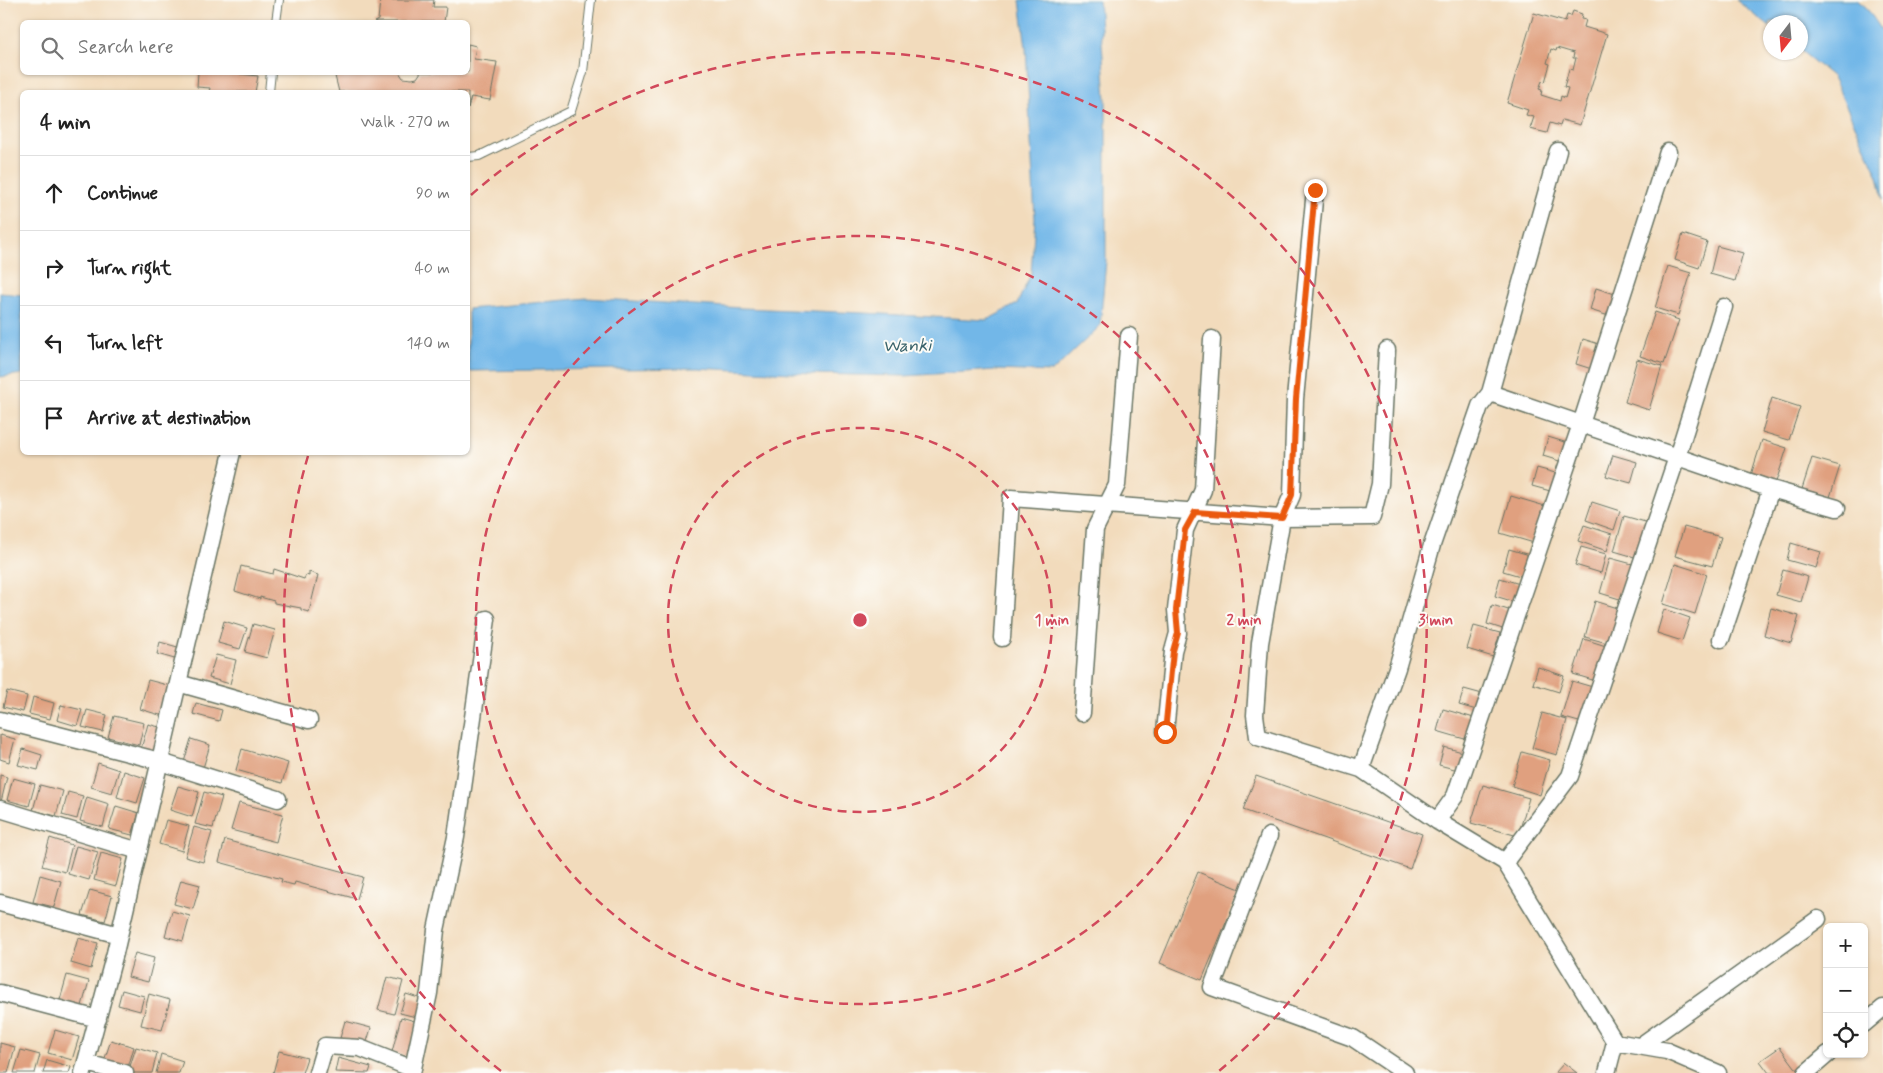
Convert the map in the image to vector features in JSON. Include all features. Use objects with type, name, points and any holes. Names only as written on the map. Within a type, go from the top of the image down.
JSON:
[{"type":"street","points":[[1361,769],[1397,668],[1432,545],[1480,406],[1490,393],[1558,151]]},
{"type":"street","points":[[1437,821],[1455,796],[1581,424],[1668,152]]},
{"type":"street","points":[[1315,190],[1296,399],[1292,495],[1282,518],[1260,643],[1255,715],[1258,737],[1361,769],[1437,821],[1505,862],[1615,1042],[1607,1073]]},
{"type":"street","points":[[1505,862],[1570,776],[1677,457],[1724,307]]},
{"type":"street","points":[[1082,713],[1095,529],[1117,485],[1129,336]]},
{"type":"street","points":[[1165,732],[1173,651],[1178,633],[1176,610],[1185,530],[1195,512],[1203,490],[1212,339]]},
{"type":"street","points":[[1002,638],[1011,498],[1282,518],[1372,517],[1380,484],[1388,350]]},
{"type":"street","points":[[1490,393],[1771,489],[1837,508]]},
{"type":"street","points":[[125,1073],[85,1068],[119,935],[231,455]]},
{"type":"street","points":[[1721,639],[1771,489]]},
{"type":"street","points":[[317,1073],[325,1046],[360,1048],[413,1071],[429,993],[436,930],[456,837],[487,619]]},
{"type":"street","points":[[178,683],[309,720]]},
{"type":"street","points":[[0,720],[148,758],[278,799]]},
{"type":"street","points":[[0,809],[138,851]]},
{"type":"street","points":[[1269,836],[1212,987],[1353,1038],[1405,1073]]},
{"type":"street","points":[[0,903],[119,935]]},
{"type":"street","points":[[1640,1046],[1818,919]]},
{"type":"street","points":[[0,993],[98,1019]]},
{"type":"street","points":[[1868,1021],[1883,1008]]},
{"type":"street","points":[[1615,1042],[1667,1051],[1718,1073]]},
{"type":"street","points":[[1806,1073],[1823,1058]]},
{"type":"lane","points":[[276,20],[279,0]]},
{"type":"lane","points":[[470,157],[479,156],[572,111],[583,72],[591,0]]},
{"type":"lane","points":[[269,90],[271,75]]},
{"type":"water","name":"Wanki","points":[[1020,0],[1099,0],[1106,100],[1106,261],[1100,326],[1052,372],[995,370],[905,376],[811,374],[697,368],[470,371],[470,309],[587,298],[987,320],[1017,304],[1031,274],[1035,219],[1026,48]]},
{"type":"water","points":[[1736,0],[1857,0],[1866,7],[1883,32],[1883,199],[1878,176],[1833,77],[1808,57],[1808,15],[1763,15],[1763,21]]},
{"type":"water","points":[[0,293],[20,295],[20,374],[0,377]]},
{"type":"building","points":[[380,0],[434,0],[433,7],[446,7],[444,20],[378,20]]},
{"type":"building","points":[[1573,11],[1582,14],[1581,19],[1586,20],[1584,27],[1607,34],[1580,125],[1562,120],[1560,126],[1550,123],[1547,133],[1530,129],[1534,117],[1526,115],[1528,110],[1507,103],[1534,13],[1565,22],[1567,15],[1571,16]],"holes":[[[1557,48],[1574,53],[1573,58],[1576,58],[1573,70],[1569,69],[1564,87],[1568,88],[1565,98],[1561,96],[1560,101],[1541,95],[1542,90],[1539,89],[1542,81],[1545,82],[1550,64],[1547,63],[1551,49],[1556,51]]]},
{"type":"building","points":[[470,44],[476,46],[474,59],[497,62],[490,100],[471,97],[470,101],[470,90],[338,90],[335,75],[401,75],[403,78],[417,78],[419,75],[470,75]]},
{"type":"building","points":[[198,75],[258,76],[255,90],[210,90],[210,88],[197,87]]},
{"type":"building","points":[[1683,234],[1707,242],[1699,268],[1675,260]]},
{"type":"building","points":[[1717,246],[1743,253],[1735,281],[1710,274]]},
{"type":"building","points":[[1668,266],[1691,273],[1678,315],[1655,308]]},
{"type":"building","points":[[1596,288],[1618,295],[1612,317],[1590,310]]},
{"type":"building","points":[[1655,312],[1679,320],[1664,364],[1640,356]]},
{"type":"building","points":[[1583,339],[1602,345],[1595,370],[1576,364]]},
{"type":"building","points":[[1637,359],[1662,366],[1649,410],[1625,402]]},
{"type":"building","points":[[1772,398],[1800,407],[1789,440],[1762,432]]},
{"type":"building","points":[[1548,437],[1571,444],[1566,463],[1543,456]]},
{"type":"building","points":[[1762,440],[1787,448],[1776,482],[1751,475]]},
{"type":"building","points":[[1613,455],[1637,462],[1631,483],[1606,476]]},
{"type":"building","points":[[1812,458],[1840,466],[1830,497],[1802,489]]},
{"type":"building","points":[[1537,468],[1559,474],[1554,492],[1532,486]]},
{"type":"building","points":[[1511,496],[1545,506],[1534,543],[1500,533]]},
{"type":"building","points":[[1592,502],[1620,511],[1614,530],[1586,520]]},
{"type":"building","points":[[1624,516],[1649,523],[1638,558],[1614,551]]},
{"type":"building","points":[[1584,525],[1612,534],[1607,551],[1578,541]]},
{"type":"building","points":[[1684,527],[1721,537],[1712,566],[1675,556]]},
{"type":"building","points":[[1791,543],[1821,552],[1816,568],[1787,560]]},
{"type":"building","points":[[1581,547],[1606,554],[1601,573],[1575,565]]},
{"type":"building","points":[[1509,549],[1533,556],[1527,578],[1503,571]]},
{"type":"building","points":[[1610,558],[1636,565],[1626,601],[1600,593]]},
{"type":"building","points":[[1675,564],[1707,574],[1695,614],[1663,604]]},
{"type":"building","points":[[241,566],[273,574],[274,569],[304,579],[306,575],[309,576],[309,572],[318,575],[309,612],[301,610],[301,608],[274,603],[274,601],[260,597],[260,599],[235,591]]},
{"type":"building","points":[[1783,570],[1808,577],[1801,602],[1776,595]]},
{"type":"building","points":[[1500,578],[1523,585],[1518,603],[1495,596]]},
{"type":"building","points":[[1595,601],[1621,609],[1611,644],[1585,637]]},
{"type":"building","points":[[1492,605],[1515,612],[1509,631],[1487,624]]},
{"type":"building","points":[[1771,608],[1799,616],[1791,643],[1764,635]]},
{"type":"building","points":[[1664,609],[1690,618],[1682,641],[1657,633]]},
{"type":"building","points":[[224,621],[247,628],[240,649],[218,643]]},
{"type":"building","points":[[253,624],[275,630],[267,658],[245,652]]},
{"type":"building","points":[[1474,626],[1500,633],[1493,657],[1467,649]]},
{"type":"building","points":[[1584,639],[1609,647],[1599,682],[1573,674]]},
{"type":"building","points":[[160,642],[181,648],[178,660],[157,654]]},
{"type":"building","points":[[216,655],[236,660],[230,684],[209,678]]},
{"type":"building","points":[[1538,667],[1564,676],[1559,692],[1533,684]]},
{"type":"building","points":[[148,680],[171,686],[163,716],[140,709]]},
{"type":"building","points":[[1572,681],[1596,688],[1586,724],[1561,717]]},
{"type":"building","points":[[1464,689],[1486,695],[1480,711],[1459,705]]},
{"type":"building","points":[[7,691],[27,696],[23,712],[3,707]]},
{"type":"building","points":[[33,697],[54,703],[50,719],[29,714]]},
{"type":"building","points":[[196,703],[222,710],[219,721],[193,714]]},
{"type":"building","points":[[61,705],[82,710],[77,726],[57,720]]},
{"type":"building","points":[[1443,709],[1474,718],[1468,740],[1437,731]]},
{"type":"building","points":[[87,710],[107,715],[103,732],[82,727]]},
{"type":"building","points":[[1542,713],[1567,720],[1557,755],[1532,748]]},
{"type":"building","points":[[114,716],[144,723],[139,745],[108,737]]},
{"type":"building","points":[[148,724],[163,728],[156,753],[141,749]]},
{"type":"building","points":[[0,735],[15,739],[9,762],[0,759]]},
{"type":"building","points":[[191,739],[210,745],[203,768],[184,762]]},
{"type":"building","points":[[1444,747],[1466,753],[1462,771],[1439,765]]},
{"type":"building","points":[[23,749],[42,755],[38,770],[18,765]]},
{"type":"building","points":[[242,749],[288,763],[282,783],[236,770]]},
{"type":"building","points":[[1522,752],[1550,760],[1540,795],[1512,786]]},
{"type":"building","points":[[98,763],[119,770],[112,793],[91,787]]},
{"type":"building","points":[[124,771],[145,778],[137,803],[117,797]]},
{"type":"building","points":[[0,775],[7,777],[1,802],[0,802]]},
{"type":"building","points":[[1256,776],[1422,834],[1410,869],[1243,810]]},
{"type":"building","points":[[13,778],[35,784],[29,806],[7,800]]},
{"type":"building","points":[[40,785],[63,791],[56,816],[33,810]]},
{"type":"building","points":[[1483,785],[1529,798],[1518,836],[1471,823]]},
{"type":"building","points":[[178,786],[199,792],[192,817],[170,810]]},
{"type":"building","points":[[68,792],[83,796],[77,819],[62,815]]},
{"type":"building","points":[[204,792],[222,797],[213,828],[195,824]]},
{"type":"building","points":[[87,797],[109,804],[103,827],[80,821]]},
{"type":"building","points":[[239,803],[283,814],[276,842],[231,830]]},
{"type":"building","points":[[116,806],[139,813],[132,835],[109,829]]},
{"type":"building","points":[[166,820],[189,826],[182,851],[159,844]]},
{"type":"building","points":[[194,827],[212,832],[203,862],[185,857]]},
{"type":"building","points":[[50,838],[72,845],[65,872],[42,866]]},
{"type":"building","points":[[225,840],[363,877],[357,899],[295,882],[294,885],[281,882],[282,879],[219,862]]},
{"type":"building","points":[[76,846],[98,852],[89,880],[68,874]]},
{"type":"building","points":[[101,853],[123,859],[116,886],[94,880]]},
{"type":"building","points":[[1198,872],[1240,889],[1202,980],[1160,963]]},
{"type":"building","points":[[40,875],[61,881],[54,907],[33,902]]},
{"type":"building","points":[[181,880],[200,885],[193,909],[174,904]]},
{"type":"building","points":[[90,890],[112,896],[105,921],[82,915]]},
{"type":"building","points":[[172,911],[190,916],[183,941],[165,936]]},
{"type":"building","points":[[78,938],[98,943],[91,969],[71,963]]},
{"type":"building","points":[[135,953],[154,958],[148,982],[128,977]]},
{"type":"building","points":[[67,975],[89,981],[82,1006],[60,1000]]},
{"type":"building","points":[[387,977],[403,981],[394,1014],[378,1010]]},
{"type":"building","points":[[122,990],[144,996],[140,1011],[118,1005]]},
{"type":"building","points":[[149,994],[170,1000],[162,1030],[141,1025]]},
{"type":"building","points":[[406,994],[425,1000],[420,1018],[400,1013]]},
{"type":"building","points":[[401,1017],[418,1022],[408,1057],[392,1052]]},
{"type":"building","points":[[345,1021],[371,1028],[366,1045],[340,1038]]},
{"type":"building","points":[[55,1030],[79,1037],[72,1060],[48,1053]]},
{"type":"building","points":[[111,1040],[134,1047],[127,1071],[103,1064]]},
{"type":"building","points":[[0,1043],[15,1047],[8,1073],[0,1073]]},
{"type":"building","points":[[136,1047],[157,1053],[152,1073],[128,1073]]},
{"type":"building","points":[[1780,1047],[1798,1071],[1796,1073],[1769,1073],[1760,1061]]},
{"type":"building","points":[[21,1050],[40,1055],[35,1073],[14,1073]]},
{"type":"building","points":[[279,1051],[307,1058],[302,1073],[273,1073]]},
{"type":"building","points":[[161,1054],[183,1061],[179,1073],[156,1073]]},
{"type":"building","points":[[338,1058],[371,1067],[369,1073],[335,1072]]},
{"type":"building","points":[[47,1060],[71,1067],[69,1073],[43,1073]]},
{"type":"building","points":[[1564,1063],[1577,1073],[1555,1073]]},
{"type":"route","points":[[1165,732],[1173,651],[1178,633],[1176,610],[1185,530],[1195,512],[1282,518],[1292,495],[1296,399],[1315,190]]}]
